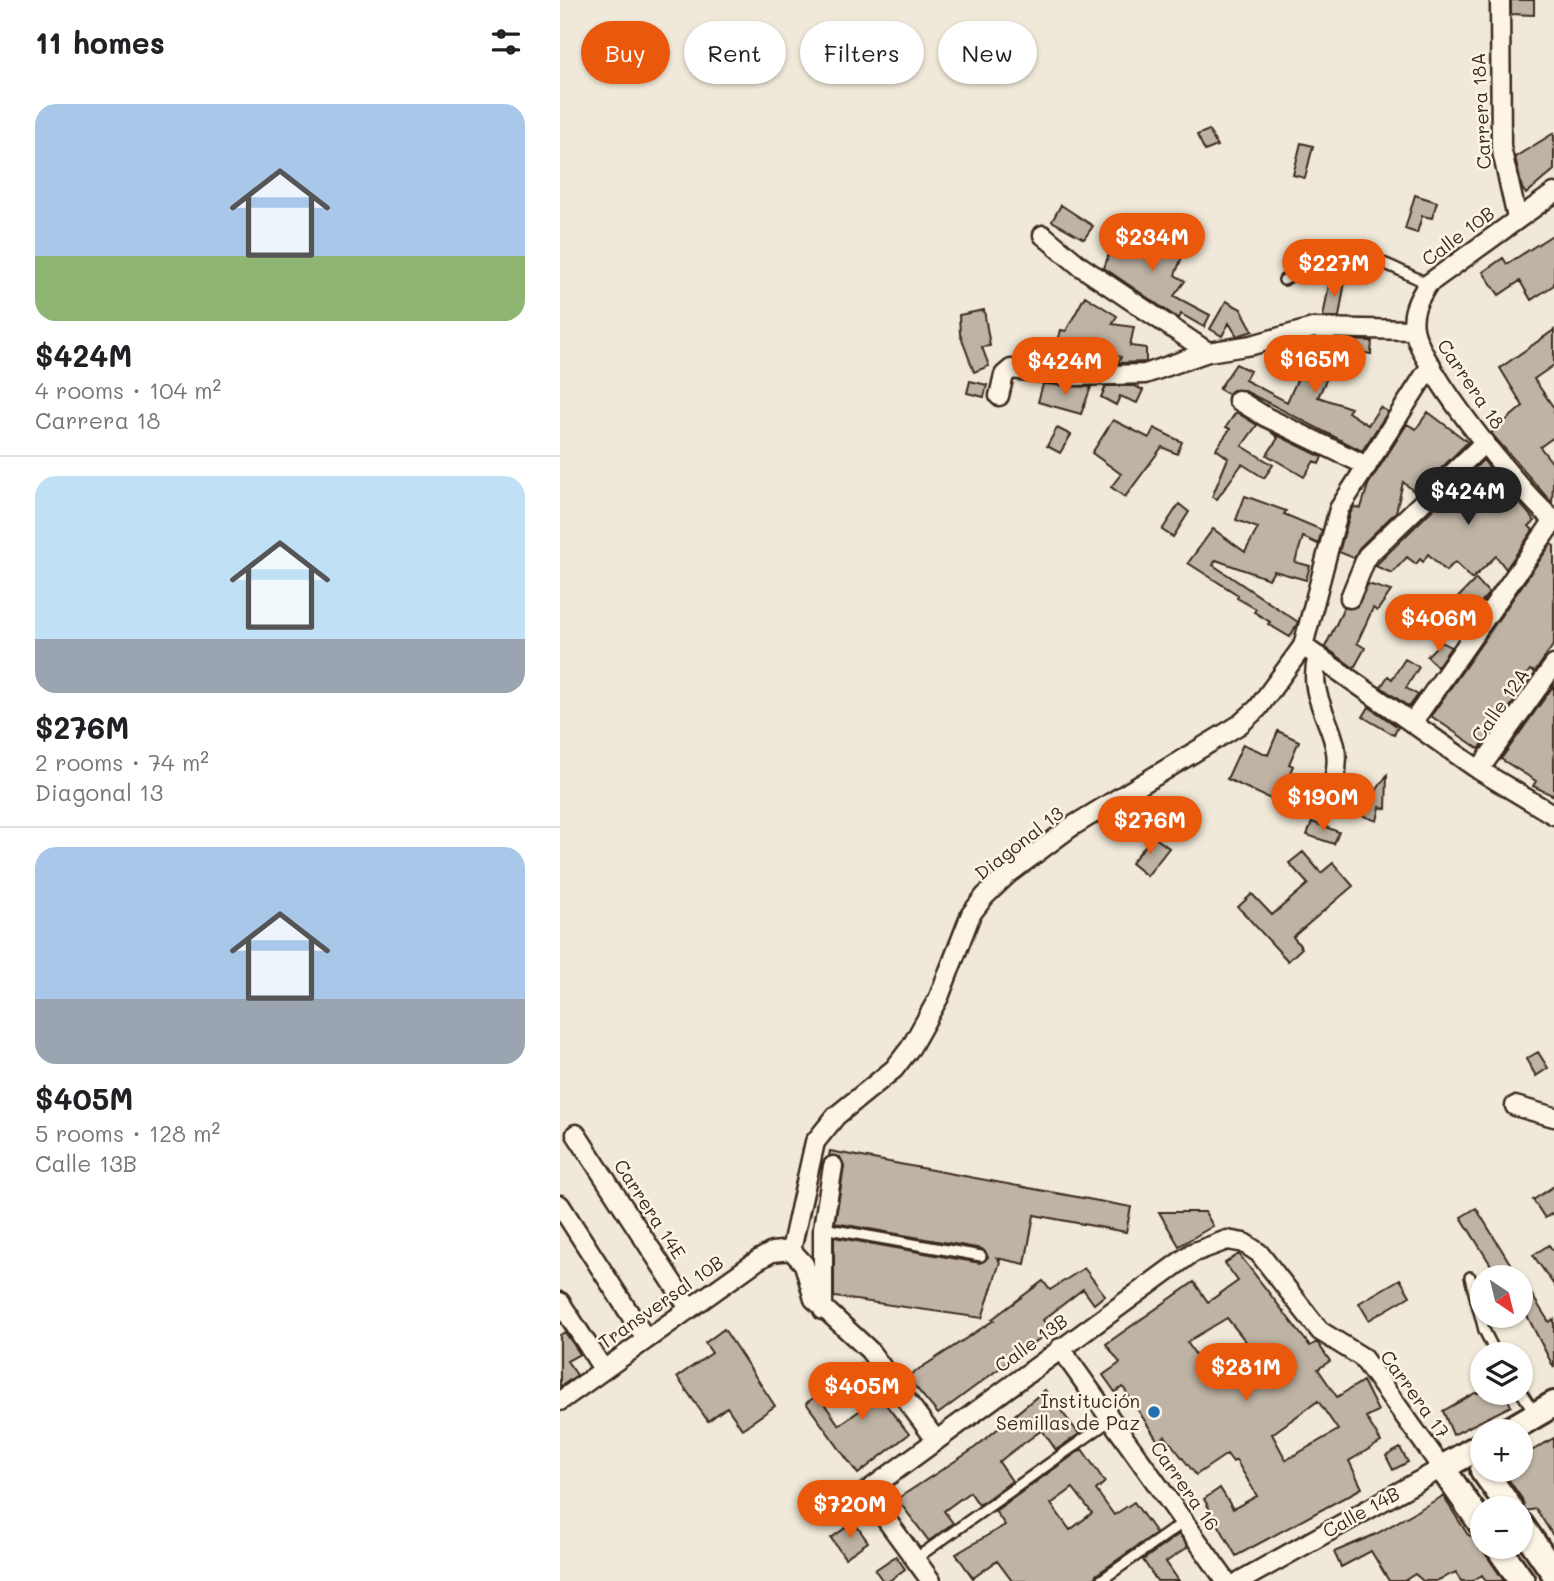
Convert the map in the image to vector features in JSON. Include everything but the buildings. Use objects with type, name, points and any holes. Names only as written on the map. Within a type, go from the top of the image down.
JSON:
[{"type":"street","name":"Carrera 18A","points":[[1500,0],[1502,147],[1517,218]]},
{"type":"street","name":"Calle 10B","points":[[1414,330],[1415,305],[1429,284],[1554,193]]},
{"type":"street","points":[[1043,235],[1080,266],[1208,352]]},
{"type":"street","points":[[999,396],[1004,375],[1011,369],[1074,376],[1145,374],[1208,352],[1252,345],[1313,328],[1414,330]]},
{"type":"street","name":"Carrera 18","points":[[1414,330],[1431,365],[1485,442],[1510,475],[1554,520]]},
{"type":"street","points":[[1329,793],[1337,776],[1339,758],[1314,681],[1310,651],[1333,524],[1431,365]]},
{"type":"street","points":[[1238,400],[1266,417],[1367,466]]},
{"type":"street","points":[[1350,598],[1367,556],[1485,442]]},
{"type":"street","points":[[1412,723],[1554,520]]},
{"type":"street","points":[[1310,651],[1479,770],[1554,815]]},
{"type":"street","name":"Diagonal 13","points":[[792,1250],[815,1142],[836,1116],[894,1069],[911,1047],[939,997],[971,914],[985,896],[1008,874],[1072,827],[1239,725],[1310,651]]},
{"type":"street","name":"Calle 12A","points":[[1479,770],[1554,665]]},
{"type":"street","points":[[1515,1106],[1554,1117]]},
{"type":"street","name":"Carrera 14E","points":[[560,1144],[581,1131],[689,1308]]},
{"type":"street","points":[[823,1310],[823,1228],[833,1166]]},
{"type":"street","points":[[560,1205],[646,1339]]},
{"type":"street","name":"Calle 13B","points":[[915,1559],[866,1492],[1192,1253],[1227,1240]]},
{"type":"street","name":"Carrera 17","points":[[1227,1240],[1244,1243],[1259,1253],[1320,1331],[1362,1357],[1442,1468]]},
{"type":"street","points":[[792,1250],[804,1264],[810,1291],[823,1310],[869,1350],[936,1440]]},
{"type":"street","name":"Transversal 10B","points":[[560,1401],[772,1252],[792,1250]]},
{"type":"street","points":[[560,1302],[603,1369]]},
{"type":"street","name":"Carrera 16","points":[[1060,1348],[1226,1581]]},
{"type":"street","points":[[1528,1419],[1545,1409]]},
{"type":"street","name":"Calle 14B","points":[[1240,1581],[1442,1468],[1470,1461]]},
{"type":"street","points":[[1442,1468],[1470,1508]]},
{"type":"street","points":[[1533,1542],[1554,1573]]},
{"type":"street","points":[[915,1559],[931,1581]]},
{"type":"street","points":[[1506,1559],[1522,1581]]},
{"type":"lane","points":[[1284,281],[1312,262],[1353,253],[1429,284]]},
{"type":"lane","points":[[823,1228],[981,1256]]},
{"type":"lane","points":[[915,1559],[1112,1419]]},
{"type":"lane","points":[[1100,1581],[1184,1522]]},
{"type":"place","name":"Institución Semillas de Paz","points":[[1154,1412]]}]
